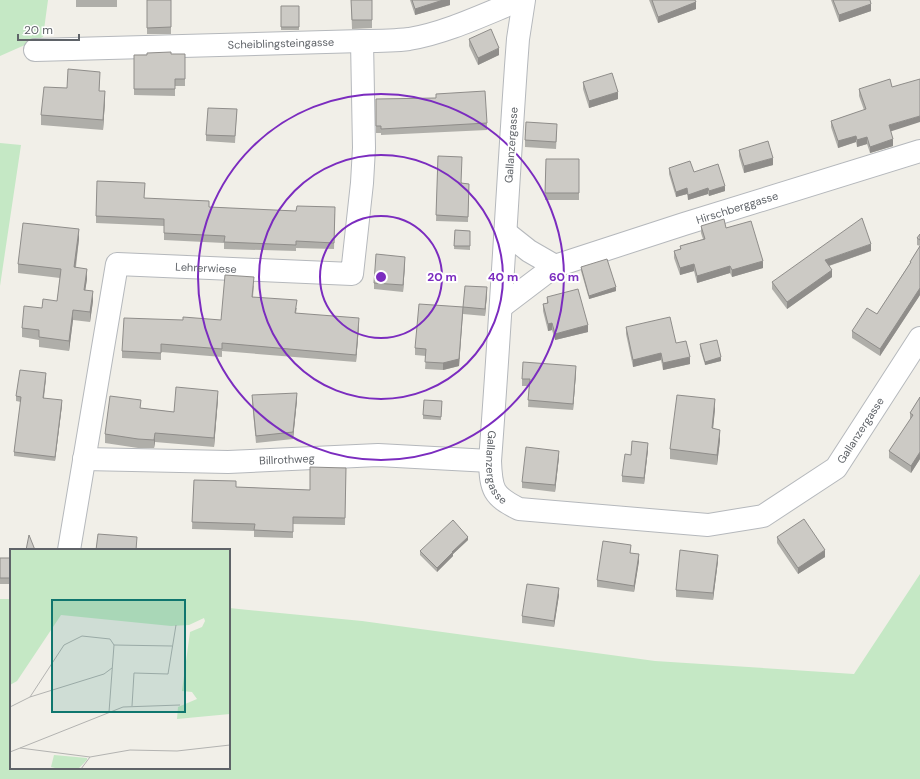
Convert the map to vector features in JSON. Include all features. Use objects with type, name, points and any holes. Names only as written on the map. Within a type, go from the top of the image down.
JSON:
[{"type":"street","name":"Scheiblingsteingasse","points":[[35,50],[408,39],[428,35],[449,28],[520,0]]},
{"type":"street","name":"Gallanzergasse","points":[[524,0],[518,39],[490,461],[490,476],[492,485],[498,496],[506,503],[519,510],[708,525],[763,516],[836,468],[920,338]]},
{"type":"street","name":"Lehrerwiese","points":[[69,549],[117,264],[352,274],[362,183],[364,148],[362,41]]},
{"type":"street","name":"Hirschberggasse","points":[[501,307],[555,266],[684,224],[920,151]]},
{"type":"street","points":[[505,232],[528,251],[555,266]]},
{"type":"street","name":"Billrothweg","points":[[84,459],[228,462],[378,455],[490,461]]},
{"type":"green space","points":[[0,0],[48,0],[43,37],[0,56]]},
{"type":"green space","points":[[0,143],[21,145],[0,286]]},
{"type":"green space","points":[[920,574],[920,779],[0,779],[0,599],[10,599],[10,769],[230,769],[230,608],[362,621],[655,661],[854,674]]},
{"type":"building","points":[[147,0],[171,0],[171,27],[147,28]]},
{"type":"building","points":[[351,0],[372,0],[372,20],[352,20]]},
{"type":"building","points":[[412,0],[443,0],[415,9]]},
{"type":"building","points":[[652,0],[695,0],[696,2],[658,17]]},
{"type":"building","points":[[833,0],[870,0],[871,4],[839,15]]},
{"type":"building","points":[[281,6],[299,6],[299,27],[281,27]]},
{"type":"building","points":[[491,29],[499,48],[478,58],[469,39]]},
{"type":"building","points":[[171,52],[171,54],[185,54],[185,79],[175,79],[175,89],[134,89],[134,55]]},
{"type":"building","points":[[68,69],[100,72],[99,91],[105,91],[103,120],[41,115],[44,87],[67,88]]},
{"type":"building","points":[[612,73],[618,92],[589,101],[583,82]]},
{"type":"building","points":[[890,79],[892,87],[920,79],[920,116],[889,125],[893,139],[870,147],[867,137],[857,140],[856,136],[838,141],[831,121],[866,109],[859,89]]},
{"type":"building","points":[[485,91],[487,123],[381,129],[381,126],[376,126],[376,99],[436,98],[436,94]]},
{"type":"building","points":[[208,108],[237,109],[235,136],[206,135]]},
{"type":"building","points":[[526,122],[557,124],[556,142],[525,140]]},
{"type":"building","points":[[768,141],[773,158],[744,166],[739,150]]},
{"type":"building","points":[[438,156],[462,157],[461,183],[469,184],[468,217],[436,215]]},
{"type":"building","points":[[546,159],[579,159],[579,193],[545,193]]},
{"type":"building","points":[[690,161],[694,172],[718,164],[725,186],[709,191],[708,188],[688,195],[687,188],[676,192],[669,168]]},
{"type":"building","points":[[97,181],[145,183],[144,198],[209,201],[209,207],[296,211],[297,206],[335,207],[334,243],[296,241],[296,245],[224,242],[225,236],[164,233],[164,219],[96,216]]},
{"type":"building","points":[[862,218],[871,244],[825,260],[832,270],[787,302],[772,282]]},
{"type":"building","points":[[724,219],[726,228],[751,221],[763,261],[732,270],[730,266],[697,276],[694,264],[680,268],[674,251],[681,249],[680,246],[705,239],[701,226]]},
{"type":"building","points":[[23,223],[79,229],[74,267],[87,269],[84,290],[93,291],[90,312],[73,310],[69,341],[39,337],[39,330],[22,328],[24,306],[42,308],[43,299],[57,301],[61,269],[18,264]]},
{"type":"building","points":[[455,230],[470,231],[470,246],[454,246]]},
{"type":"building","points":[[920,246],[920,288],[880,349],[852,331],[867,308],[877,314]]},
{"type":"building","points":[[376,254],[405,257],[403,285],[374,283]]},
{"type":"building","points":[[607,259],[616,287],[589,296],[581,267]]},
{"type":"building","points":[[225,275],[254,277],[252,297],[297,300],[295,313],[359,318],[356,355],[222,343],[222,349],[161,344],[161,353],[122,351],[124,318],[183,320],[183,317],[221,320]]},
{"type":"building","points":[[465,286],[487,287],[485,309],[463,307]]},
{"type":"building","points":[[578,289],[588,325],[555,334],[552,323],[548,324],[543,304],[548,303],[547,297]]},
{"type":"building","points":[[419,304],[463,307],[459,359],[443,363],[425,362],[426,349],[415,348]]},
{"type":"building","points":[[670,317],[676,343],[686,341],[690,357],[663,363],[661,353],[633,360],[626,327]]},
{"type":"building","points":[[717,340],[721,357],[705,362],[700,344]]},
{"type":"building","points":[[523,362],[576,366],[573,404],[528,400],[530,379],[522,379]]},
{"type":"building","points":[[20,370],[46,373],[43,398],[62,400],[55,457],[14,452],[21,397],[16,396]]},
{"type":"building","points":[[176,387],[218,391],[214,438],[155,433],[154,440],[105,434],[110,396],[141,400],[140,408],[174,412]]},
{"type":"building","points":[[297,393],[293,432],[256,436],[252,395]]},
{"type":"building","points":[[677,395],[715,399],[712,428],[720,430],[717,455],[670,449]]},
{"type":"building","points":[[920,397],[920,452],[911,466],[889,451],[913,415],[910,413]]},
{"type":"building","points":[[424,400],[442,401],[441,417],[423,415]]},
{"type":"building","points":[[632,441],[648,443],[644,478],[622,476],[625,454],[631,455]]},
{"type":"building","points":[[526,447],[559,451],[555,485],[522,482]]},
{"type":"building","points":[[310,467],[346,468],[345,518],[293,517],[293,532],[254,530],[255,524],[192,522],[194,480],[236,481],[236,487],[310,490]]},
{"type":"building","points":[[804,519],[825,550],[798,568],[777,537]]},
{"type":"building","points":[[453,520],[468,537],[437,568],[420,551]]},
{"type":"building","points":[[98,534],[137,537],[136,549],[96,549]]},
{"type":"building","points":[[29,535],[35,549],[26,549]]},
{"type":"building","points":[[603,541],[631,545],[630,553],[639,554],[634,586],[597,580]]},
{"type":"building","points":[[680,550],[718,555],[713,593],[676,590]]},
{"type":"building","points":[[0,558],[10,558],[10,578],[0,578]]},
{"type":"building","points":[[527,584],[559,588],[554,621],[522,616]]}]
